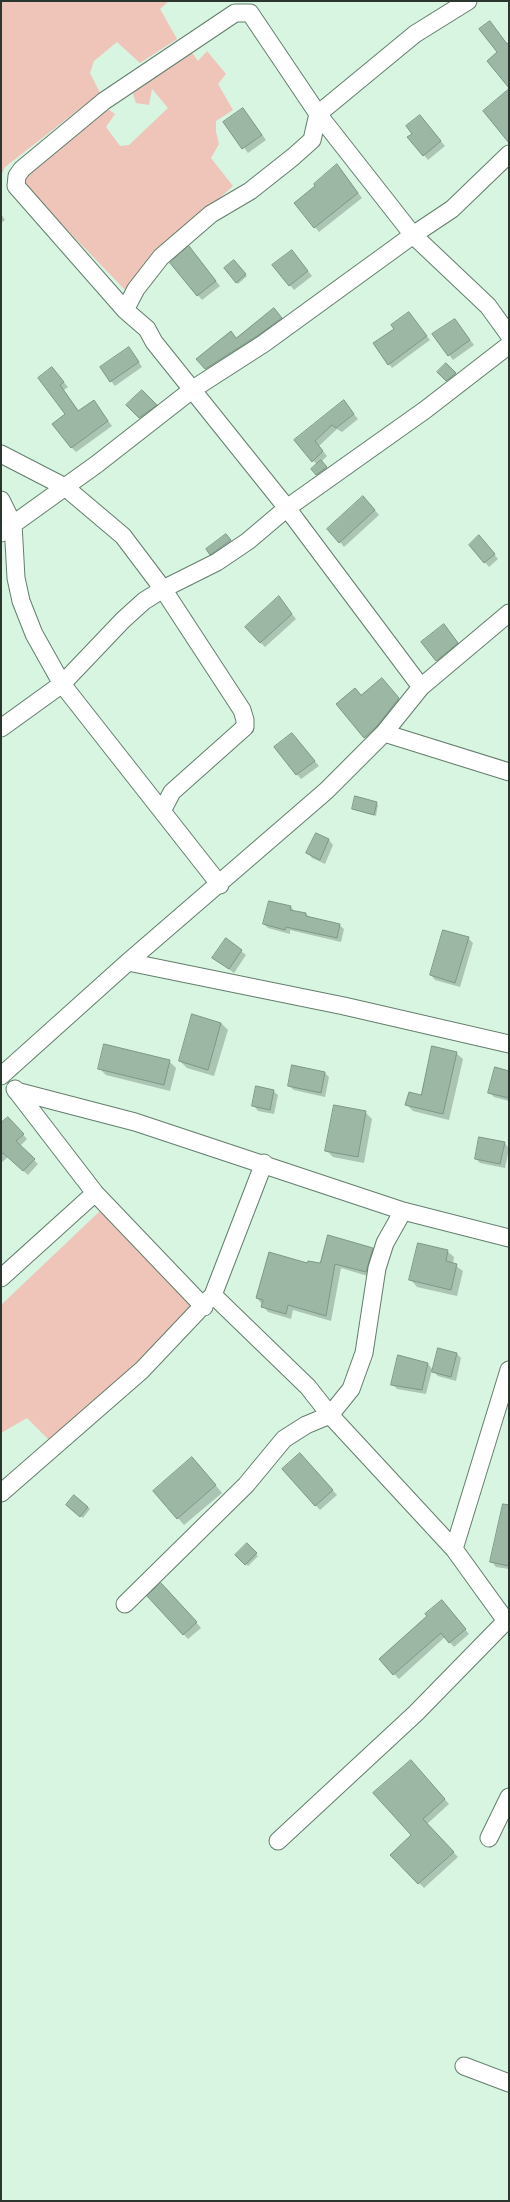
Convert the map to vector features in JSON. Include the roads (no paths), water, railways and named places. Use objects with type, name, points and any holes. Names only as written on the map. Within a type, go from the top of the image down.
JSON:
[{"type":"street","points":[[125,310],[136,289],[161,257],[211,214],[250,190],[293,157],[312,140],[318,114],[415,34],[468,1]]},
{"type":"street","points":[[421,687],[287,508],[154,342],[147,329],[125,310],[16,186],[17,176],[22,169],[104,101],[235,13],[250,13],[318,114],[412,235],[488,306],[509,335]]},
{"type":"street","points":[[7,528],[65,488],[193,389],[263,344],[412,235],[452,209],[509,154]]},
{"type":"street","points":[[1,728],[62,684],[123,620],[144,601],[163,589],[217,562],[248,541],[287,508],[425,410],[509,345]]},
{"type":"street","points":[[1,454],[65,488],[123,536],[163,589],[232,693],[245,720],[245,727],[172,792],[162,811]]},
{"type":"street","points":[[1,500],[21,601],[34,634],[62,684],[220,885]]},
{"type":"street","points":[[278,1841],[416,1712],[508,1621],[454,1549],[330,1415],[308,1387],[209,1301],[95,1193],[2,1074],[128,962],[220,885],[326,791],[384,733],[421,687],[509,613]]},
{"type":"street","points":[[384,733],[509,772]]},
{"type":"street","points":[[128,962],[344,1006],[509,1044]]},
{"type":"street","points":[[16,1091],[135,1122],[264,1163],[403,1211],[509,1238]]},
{"type":"street","points":[[2,1490],[142,1370],[209,1301],[264,1163]]},
{"type":"street","points":[[1,1278],[95,1193]]},
{"type":"street","points":[[126,1604],[246,1485],[284,1439],[306,1425],[330,1415],[351,1389],[359,1371],[364,1352],[377,1268],[385,1243],[403,1211]]},
{"type":"street","points":[[454,1549],[509,1370]]},
{"type":"street","points":[[489,1838],[509,1797]]},
{"type":"street","points":[[464,2066],[509,2083]]}]
